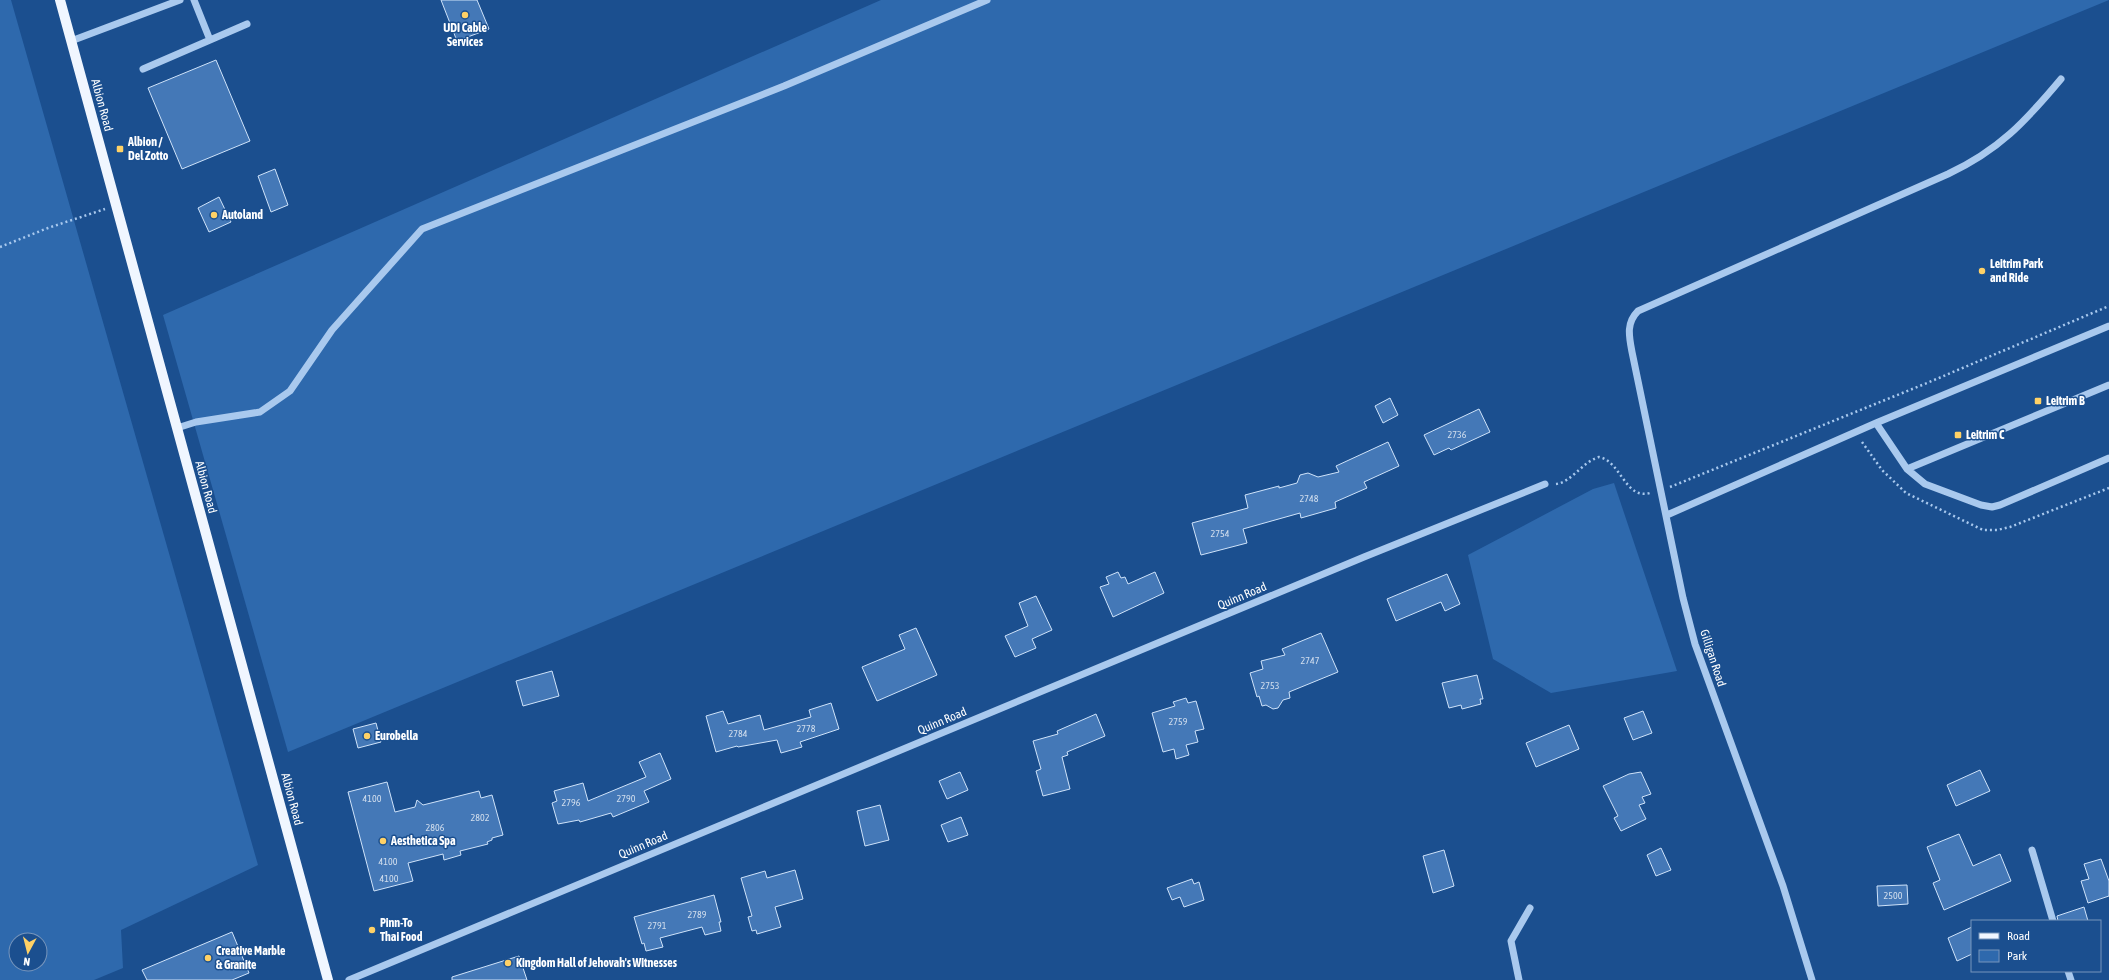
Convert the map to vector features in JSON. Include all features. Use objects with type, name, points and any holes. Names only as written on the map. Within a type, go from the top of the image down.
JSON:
[{"type":"main road","name":"Albion Road","points":[[60,0],[328,980]]},
{"type":"street","points":[[71,41],[180,0]]},
{"type":"street","points":[[194,0],[210,40]]},
{"type":"street","points":[[177,428],[196,422],[260,412],[290,391],[332,330],[422,230],[784,86],[987,0]]},
{"type":"street","points":[[143,69],[247,24]]},
{"type":"street","name":"Gilligan Road","points":[[1812,980],[1783,886],[1695,644],[1683,598],[1629,332],[1630,322],[1638,311],[1948,174],[1980,157],[2015,131],[2034,111],[2060,79]]},
{"type":"street","points":[[1667,515],[1876,423],[2109,326]]},
{"type":"street","points":[[1907,469],[2109,384]]},
{"type":"street","points":[[1876,423],[1907,469],[1915,478],[1933,488],[1981,505],[1992,506],[2109,458]]},
{"type":"street","name":"Quinn Road","points":[[350,980],[1364,557],[1545,484]]},
{"type":"street","points":[[2032,850],[2053,920]]},
{"type":"street","points":[[1519,980],[1511,941],[1530,908]]},
{"type":"path","points":[[0,247],[48,228],[116,205]]},
{"type":"path","points":[[1677,485],[1690,478],[1910,390],[2109,306]]},
{"type":"path","points":[[1545,484],[1563,483],[1590,461],[1599,457],[1612,464],[1636,493],[1643,494],[1652,492]]},
{"type":"green space","points":[[0,0],[11,0],[258,865],[121,930],[123,968],[94,980],[0,980]]},
{"type":"green space","points":[[881,0],[2109,0],[288,752],[163,315]]},
{"type":"green space","points":[[1614,483],[1677,671],[1551,693],[1493,659],[1468,555],[1593,489]]},
{"type":"building","name":"UDI Cable Services","points":[[441,0],[477,0],[489,29],[457,41]]},
{"type":"building","points":[[216,60],[250,141],[182,169],[148,88]]},
{"type":"building","points":[[275,169],[288,205],[271,212],[258,176]]},
{"type":"building","name":"Autoland","points":[[219,197],[231,222],[209,232],[198,208]]},
{"type":"building","points":[[1390,398],[1398,415],[1383,423],[1375,406]]},
{"type":"building","points":[[1479,409],[1490,432],[1451,450],[1449,448],[1434,455],[1424,435]]},
{"type":"building","points":[[1388,442],[1399,466],[1364,482],[1367,488],[1335,502],[1336,508],[1301,518],[1300,513],[1243,529],[1247,543],[1201,555],[1192,523],[1248,508],[1245,495],[1297,483],[1300,475],[1308,473],[1318,477],[1339,472],[1336,466]]},
{"type":"building","points":[[1118,572],[1121,578],[1125,577],[1128,584],[1155,572],[1164,593],[1113,617],[1100,587],[1109,584],[1106,577]]},
{"type":"building","points":[[1447,574],[1460,604],[1445,611],[1441,602],[1396,621],[1387,599]]},
{"type":"building","points":[[1036,596],[1052,630],[1032,639],[1036,648],[1015,657],[1005,636],[1028,626],[1019,603]]},
{"type":"building","points":[[916,628],[937,675],[877,701],[862,667],[905,649],[899,635]]},
{"type":"building","points":[[1321,633],[1338,672],[1289,692],[1290,698],[1283,700],[1278,708],[1273,709],[1266,705],[1262,706],[1259,696],[1257,697],[1250,673],[1263,669],[1261,661],[1285,655],[1282,649]]},
{"type":"building","points":[[552,671],[559,696],[523,706],[516,681]]},
{"type":"building","points":[[1477,675],[1483,699],[1480,699],[1481,704],[1462,709],[1461,705],[1449,708],[1442,683]]},
{"type":"building","points":[[1186,698],[1188,703],[1196,701],[1204,729],[1195,731],[1198,742],[1186,745],[1189,755],[1176,759],[1174,749],[1163,752],[1152,713],[1175,706],[1173,702]]},
{"type":"building","points":[[831,703],[839,729],[800,742],[802,747],[781,753],[777,740],[737,746],[716,752],[706,716],[723,711],[728,724],[760,715],[764,730],[811,717],[809,710]]},
{"type":"building","points":[[1643,711],[1652,733],[1633,740],[1624,718]]},
{"type":"building","points":[[1096,714],[1105,736],[1067,752],[1068,755],[1062,757],[1070,789],[1043,796],[1036,771],[1041,769],[1033,741],[1058,734],[1057,731]]},
{"type":"building","name":"Eurobella","points":[[376,723],[381,742],[358,748],[353,729]]},
{"type":"building","points":[[1569,725],[1579,749],[1536,767],[1526,743]]},
{"type":"building","points":[[660,753],[671,779],[644,791],[649,802],[613,817],[611,813],[580,822],[579,820],[558,824],[552,803],[557,801],[554,791],[583,783],[588,801],[646,777],[639,762]]},
{"type":"building","points":[[1980,770],[1990,791],[1956,806],[1947,785]]},
{"type":"building","points":[[960,772],[968,790],[947,799],[939,781]]},
{"type":"building","points":[[1641,772],[1651,794],[1642,797],[1645,803],[1639,805],[1646,819],[1621,831],[1614,818],[1618,816],[1603,786],[1629,774]]},
{"type":"building","points":[[387,782],[395,812],[415,807],[417,800],[423,805],[479,791],[481,798],[492,795],[503,835],[492,838],[492,840],[487,842],[488,844],[460,851],[461,855],[444,860],[443,854],[408,863],[413,881],[374,891],[348,792]]},
{"type":"building","points":[[880,805],[889,840],[865,846],[857,811]]},
{"type":"building","points":[[961,817],[968,835],[948,842],[941,825]]},
{"type":"building","points":[[1959,834],[1973,866],[2000,854],[2011,881],[1944,910],[1933,883],[1940,880],[1927,847]]},
{"type":"building","points":[[1661,848],[1671,870],[1656,876],[1647,855]]},
{"type":"building","points":[[1444,850],[1454,886],[1433,893],[1423,856]]},
{"type":"building","points":[[2101,859],[2109,881],[2109,896],[2088,903],[2081,881],[2089,879],[2084,864]]},
{"type":"building","points":[[795,870],[803,899],[775,907],[781,927],[757,934],[756,930],[752,931],[748,917],[752,916],[741,878],[765,871],[767,878]]},
{"type":"building","points":[[1192,879],[1194,884],[1199,882],[1204,900],[1184,907],[1180,897],[1172,900],[1167,888]]},
{"type":"building","points":[[1907,885],[1908,904],[1878,906],[1877,886]]},
{"type":"building","points":[[714,895],[721,922],[719,922],[721,931],[705,935],[702,927],[660,938],[663,947],[646,951],[644,943],[642,944],[634,917]]},
{"type":"building","points":[[2084,907],[2088,920],[2058,920],[2057,916]]},
{"type":"building","points":[[1971,927],[1971,954],[1957,961],[1948,938]]},
{"type":"building","points":[[232,932],[249,973],[232,980],[147,980],[142,970]]},
{"type":"building","name":"Kingdom Hall of Jehovah's Witnesses","points":[[519,956],[527,980],[452,980],[452,977]]},
{"type":"place","name":"UDI Cable Services","points":[[465,15]]},
{"type":"place","name":"Albion / Del Zotto","points":[[120,149]]},
{"type":"place","name":"Autoland","points":[[214,215]]},
{"type":"place","name":"Leitrim Park and Ride","points":[[1982,271]]},
{"type":"place","name":"Leitrim B","points":[[2038,401]]},
{"type":"place","name":"Leitrim C","points":[[1958,435]]},
{"type":"place","name":"Eurobella","points":[[367,736]]},
{"type":"place","name":"Aesthetica Spa","points":[[383,841]]},
{"type":"place","name":"Pinn-To Thai Food","points":[[372,930]]},
{"type":"place","name":"Creative Marble & Granite","points":[[208,958]]},
{"type":"place","name":"Kingdom Hall of Jehovah's Witnesses","points":[[508,963]]}]
